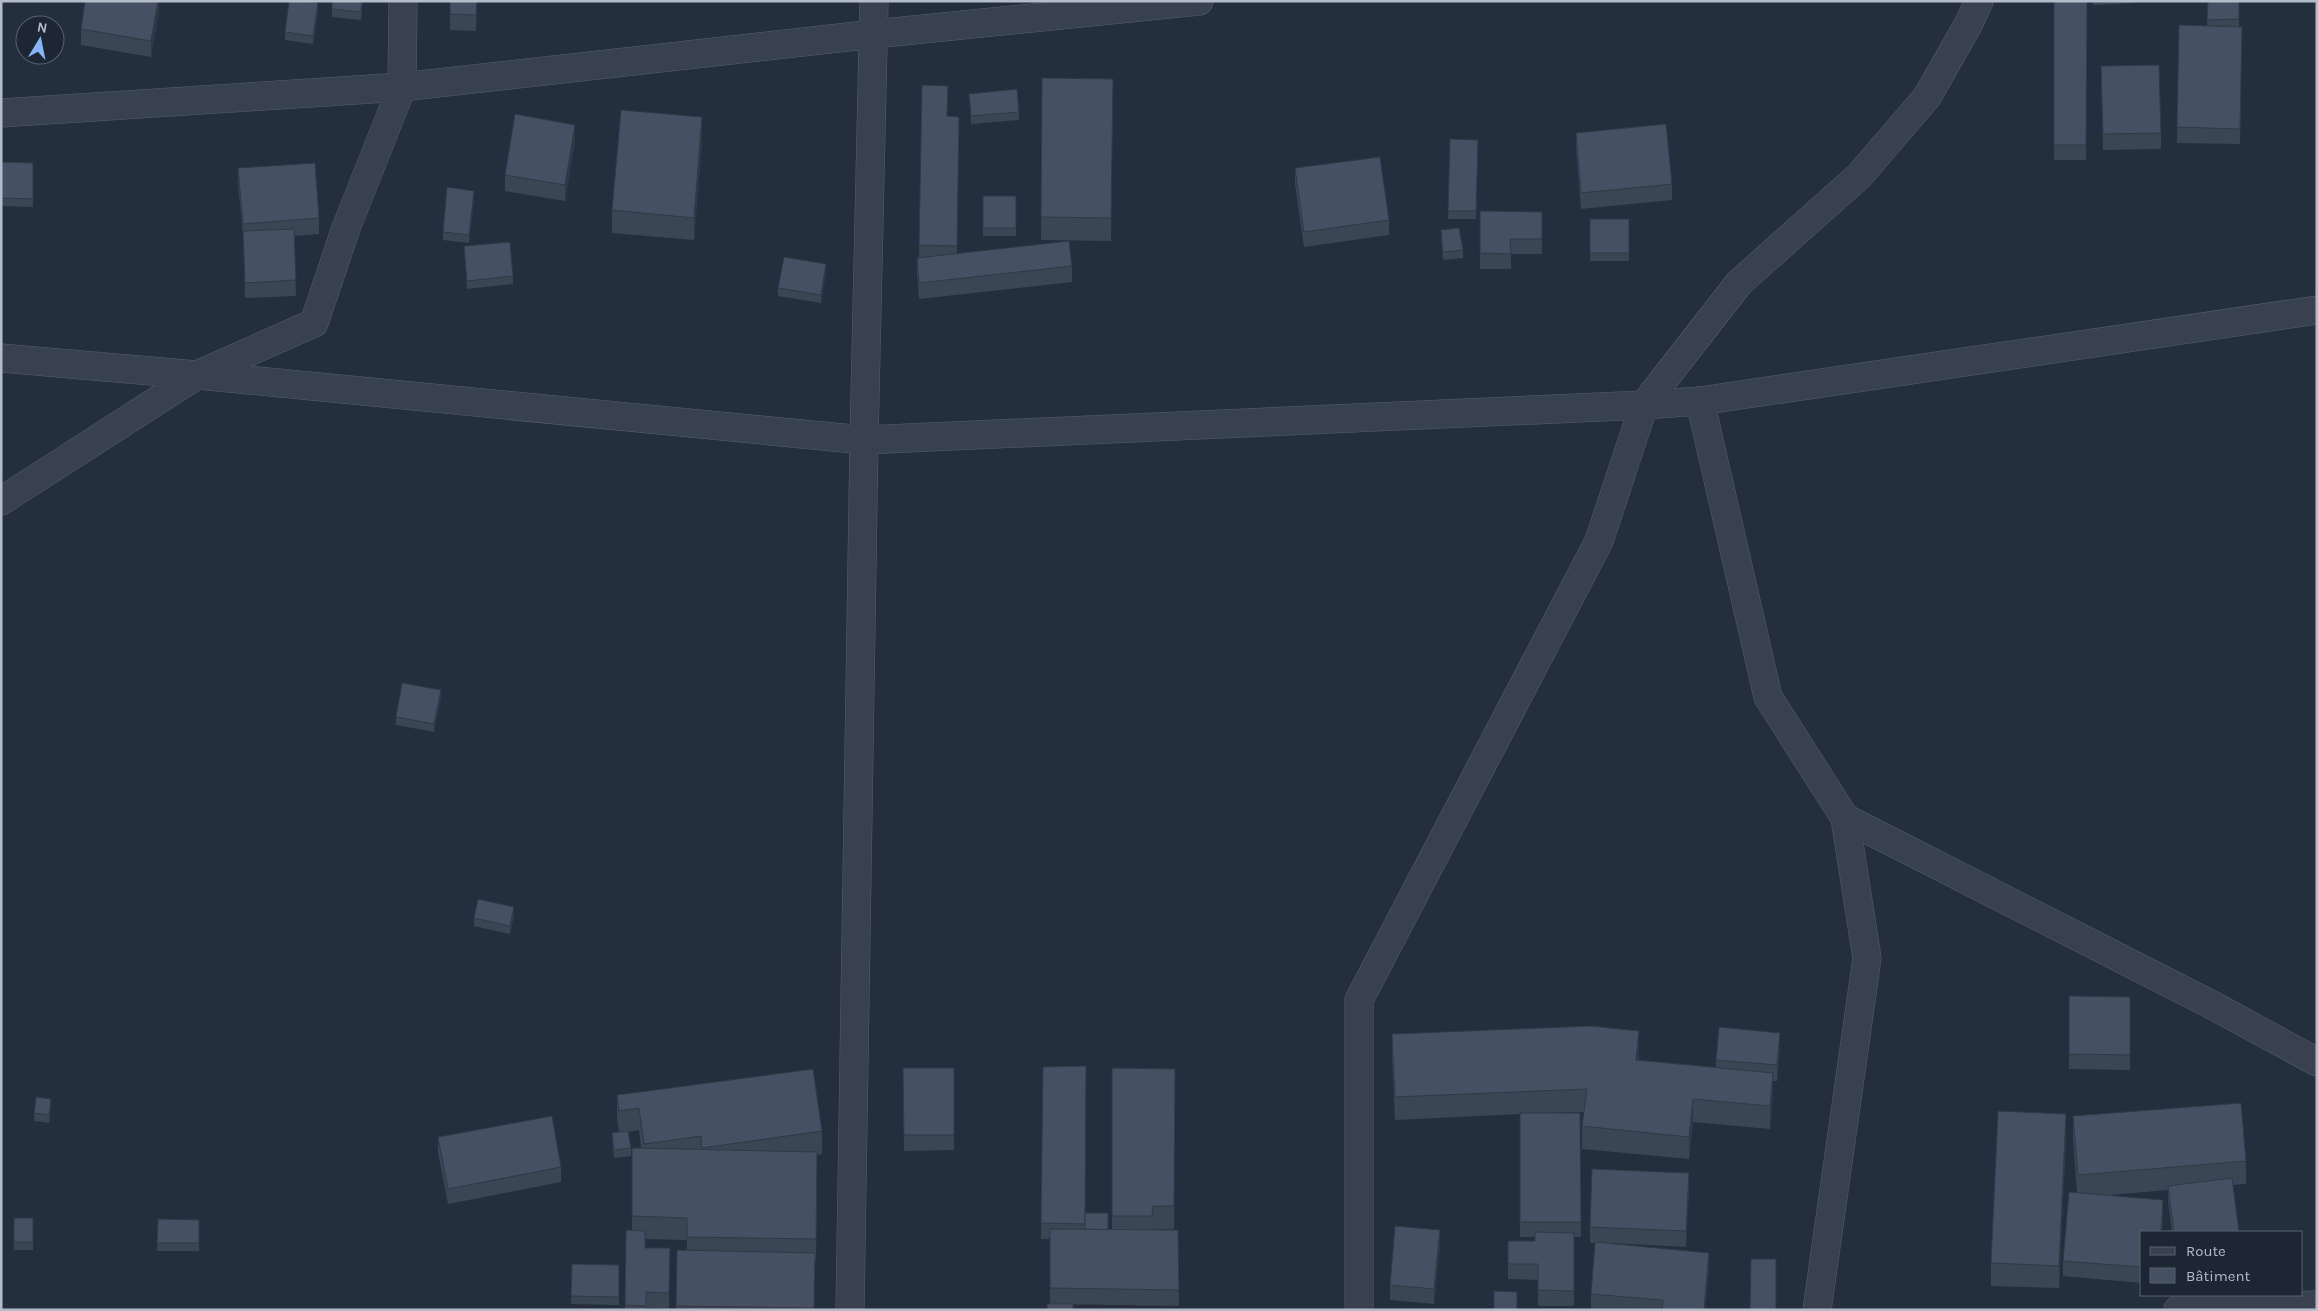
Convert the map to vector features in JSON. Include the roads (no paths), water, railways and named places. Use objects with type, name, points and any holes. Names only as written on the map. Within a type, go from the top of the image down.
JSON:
[{"type":"street","points":[[1,501],[197,375],[314,323],[346,228],[402,87],[403,1]]},
{"type":"street","points":[[850,1310],[864,440],[874,1]]},
{"type":"street","points":[[1,113],[402,87],[874,34],[1199,1]]},
{"type":"street","points":[[1359,1310],[1359,1000],[1599,541],[1644,405],[1738,283],[1859,176],[1927,97],[1970,23],[1979,1]]},
{"type":"street","points":[[1,358],[197,375],[864,440],[1700,401],[2317,310]]},
{"type":"street","points":[[1700,401],[1768,697],[1845,818],[1867,958],[1817,1310]]},
{"type":"street","points":[[1845,818],[2214,1006],[2317,1062]]},
{"type":"street","points":[[2178,1310],[2317,1304]]}]
